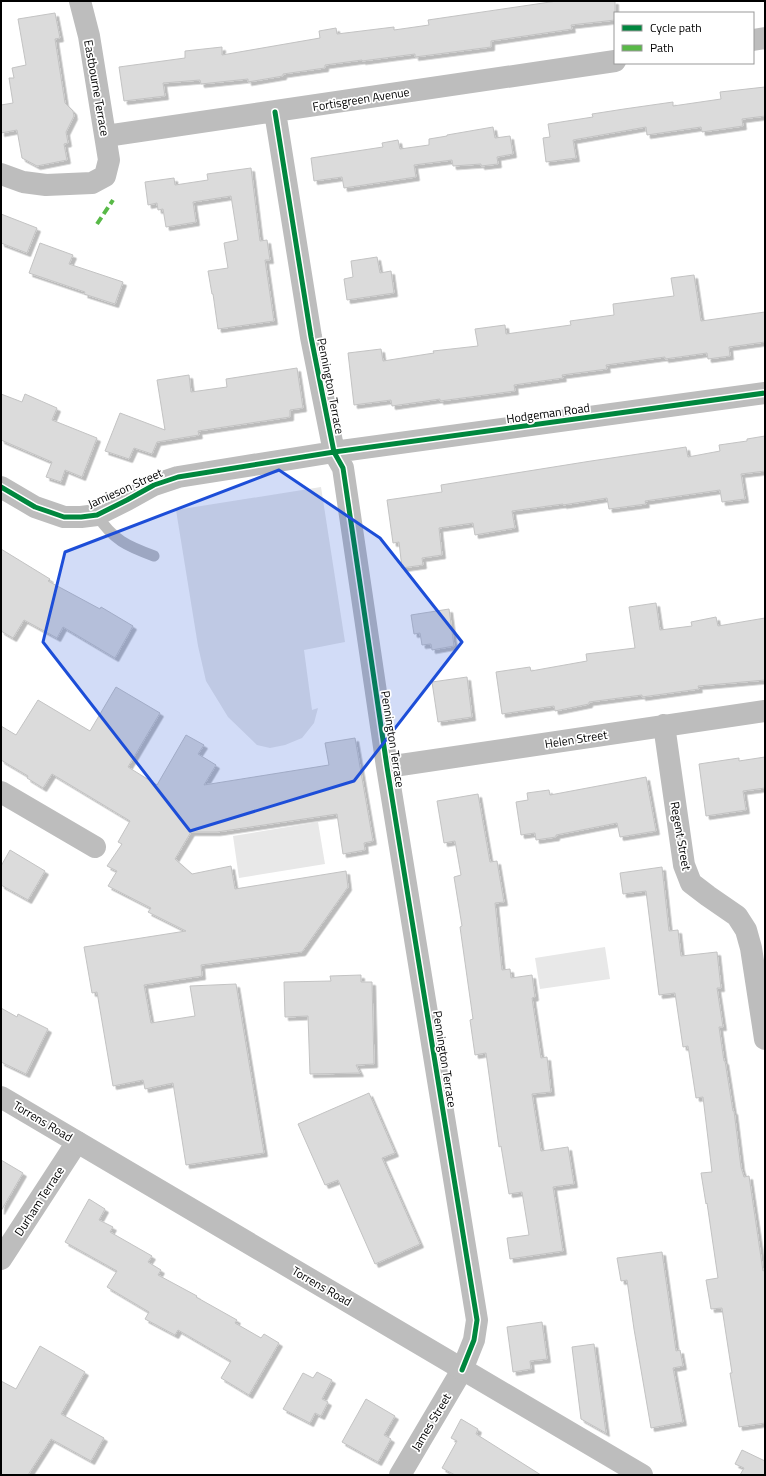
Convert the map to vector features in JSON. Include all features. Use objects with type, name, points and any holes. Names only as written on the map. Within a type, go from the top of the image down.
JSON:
[{"type":"street","name":"Eastbourne Terrace","points":[[1,174],[23,182],[46,185],[92,183],[105,176],[109,160],[106,136],[89,36],[80,1]]},
{"type":"street","points":[[754,40],[765,38]]},
{"type":"street","name":"Fortisgreen Avenue","points":[[106,136],[614,61]]},
{"type":"street","name":"Pennington Terrace","points":[[275,112],[311,337],[334,452],[343,468],[387,767],[477,1320],[474,1340],[462,1370]]},
{"type":"street","name":"Hodgeman Road","points":[[334,452],[765,393]]},
{"type":"street","name":"Jamieson Street","points":[[1,487],[35,507],[64,517],[81,517],[96,515],[154,485],[178,477],[334,452]]},
{"type":"street","name":"Helen Street","points":[[387,767],[765,711]]},
{"type":"street","name":"Regent Street","points":[[664,725],[684,866],[691,883],[737,916],[746,930],[751,948],[765,1039]]},
{"type":"street","points":[[1,792],[96,847]]},
{"type":"street","name":"Torrens Road","points":[[1,1097],[642,1475]]},
{"type":"street","name":"Durham Terrace","points":[[1,1259],[77,1142]]},
{"type":"street","name":"James Street","points":[[400,1475],[462,1370]]},
{"type":"lane","points":[[96,515],[111,533],[130,547],[154,556]]},
{"type":"highlighted area","points":[[279,470],[380,538],[462,642],[354,781],[190,831],[43,642],[65,552]]},
{"type":"shaded area","points":[[321,487],[345,642],[304,650],[312,710],[318,708],[314,723],[302,738],[285,745],[270,748],[257,745],[228,717],[206,681],[198,646],[176,510]]},
{"type":"shaded area","points":[[318,822],[325,864],[239,878],[233,836]]},
{"type":"shaded area","points":[[605,947],[610,979],[540,989],[535,958]]},
{"type":"building","points":[[557,1],[615,1],[614,20],[571,25],[572,29],[491,41],[491,47],[415,57],[415,54],[325,65],[325,68],[283,74],[283,76],[248,82],[248,79],[201,84],[200,80],[163,83],[165,96],[124,101],[119,67],[185,58],[185,51],[222,47],[222,55],[320,38],[319,31],[336,28],[337,34],[394,27],[394,30],[429,25],[428,20]]},
{"type":"building","points":[[55,13],[60,38],[55,39],[65,103],[73,111],[74,116],[66,132],[68,143],[64,144],[67,160],[37,166],[22,158],[17,130],[1,133],[1,105],[13,103],[9,78],[14,78],[12,68],[26,65],[18,19]]},
{"type":"building","points":[[765,87],[765,116],[742,119],[743,126],[702,132],[701,127],[647,135],[646,127],[573,140],[576,158],[546,162],[543,138],[550,137],[548,124],[593,117],[592,114],[624,109],[673,102],[673,106],[721,99],[720,92]]},
{"type":"building","points":[[493,127],[495,138],[510,136],[513,154],[497,157],[498,164],[481,166],[481,164],[453,166],[452,160],[414,165],[416,177],[344,188],[342,177],[314,181],[311,158],[383,147],[382,143],[398,140],[400,149],[429,145],[429,139]]},
{"type":"building","points":[[251,168],[260,241],[267,240],[270,260],[265,260],[274,321],[218,329],[208,271],[228,268],[224,243],[238,240],[231,196],[193,202],[196,222],[166,227],[163,209],[158,210],[157,203],[148,205],[145,182],[174,178],[175,185],[208,180],[207,174]]},
{"type":"building","points":[[1,214],[37,228],[27,253],[1,243]]},
{"type":"building","points":[[40,243],[73,255],[69,264],[123,282],[115,304],[29,273]]},
{"type":"building","points":[[377,257],[380,273],[391,271],[394,293],[347,300],[344,279],[353,277],[351,261]]},
{"type":"building","points":[[694,275],[701,321],[765,312],[765,342],[729,347],[730,356],[708,359],[707,353],[606,365],[607,369],[562,375],[563,378],[514,385],[515,391],[392,406],[391,400],[354,405],[348,353],[381,349],[383,361],[434,353],[433,351],[478,346],[475,329],[505,325],[506,334],[571,325],[570,321],[614,315],[613,304],[674,296],[671,278]]},
{"type":"building","points":[[297,368],[303,408],[290,410],[290,417],[198,431],[199,435],[157,442],[152,454],[134,448],[129,459],[105,451],[120,413],[165,430],[157,380],[189,375],[191,392],[227,387],[226,379]]},
{"type":"building","points":[[1,394],[22,402],[25,394],[57,408],[52,420],[97,438],[82,477],[65,470],[61,482],[46,477],[52,462],[1,440]]},
{"type":"building","points":[[765,436],[765,471],[741,474],[745,499],[722,502],[720,490],[645,501],[646,504],[609,509],[607,498],[512,511],[515,528],[475,535],[473,523],[439,528],[442,555],[422,558],[423,565],[402,568],[399,542],[393,543],[387,500],[442,492],[441,485],[686,447],[688,457],[720,451],[719,445],[747,441],[747,439]]},
{"type":"building","points":[[1,549],[50,579],[48,581],[100,609],[101,607],[133,626],[115,658],[63,627],[57,638],[24,620],[13,638],[1,631]]},
{"type":"building","points":[[656,603],[660,630],[692,626],[691,622],[716,617],[718,626],[765,618],[765,680],[698,686],[699,689],[642,697],[642,695],[589,702],[589,704],[555,711],[554,706],[502,714],[496,672],[530,667],[531,671],[587,661],[586,654],[635,648],[629,607]]},
{"type":"building","points":[[449,609],[454,646],[432,650],[431,644],[422,645],[420,633],[414,634],[411,615]]},
{"type":"building","points":[[467,677],[472,717],[438,722],[432,682]]},
{"type":"building","points":[[116,687],[160,713],[128,767],[157,785],[186,735],[204,745],[198,754],[216,765],[204,785],[329,765],[325,743],[355,738],[373,841],[364,843],[365,850],[343,854],[337,814],[217,832],[191,832],[175,859],[192,874],[231,866],[235,889],[346,871],[348,887],[302,952],[201,965],[202,976],[144,985],[151,1023],[195,1016],[190,986],[236,984],[264,1153],[186,1165],[173,1083],[145,1089],[143,1080],[113,1086],[97,992],[92,993],[84,947],[186,931],[148,912],[151,908],[108,886],[117,871],[107,866],[122,844],[118,842],[130,821],[52,774],[43,788],[27,778],[28,776],[1,760],[1,726],[16,735],[38,700],[90,731]]},
{"type":"building","points":[[765,757],[765,788],[743,791],[746,810],[706,816],[699,764],[739,758],[739,761]]},
{"type":"building","points":[[646,777],[656,831],[620,837],[617,823],[536,840],[535,833],[521,835],[516,802],[528,800],[527,793],[549,790],[550,795]]},
{"type":"building","points":[[478,794],[490,862],[497,861],[504,902],[495,903],[502,970],[510,969],[511,978],[532,975],[535,997],[532,998],[541,1058],[547,1057],[551,1092],[532,1094],[541,1151],[568,1147],[574,1184],[553,1187],[563,1251],[510,1259],[507,1238],[529,1235],[522,1192],[509,1194],[501,1146],[499,1147],[486,1053],[475,1055],[470,1020],[473,1019],[460,927],[462,926],[454,877],[461,875],[455,841],[444,843],[437,801]]},
{"type":"building","points":[[10,850],[45,871],[28,900],[1,885],[1,866]]},
{"type":"building","points":[[662,867],[669,931],[678,930],[681,956],[717,952],[721,988],[717,988],[723,1027],[719,1027],[724,1061],[734,1111],[741,1167],[744,1177],[749,1176],[763,1271],[765,1270],[765,1423],[739,1427],[730,1373],[732,1373],[722,1308],[711,1309],[706,1280],[718,1278],[701,1173],[712,1172],[703,1097],[696,1098],[688,1046],[683,1047],[675,993],[659,995],[646,891],[623,894],[620,873]]},
{"type":"building","points":[[361,975],[361,982],[372,982],[374,1064],[356,1065],[360,1073],[310,1074],[308,1016],[285,1017],[284,982],[331,981],[330,976]]},
{"type":"building","points":[[1,1008],[17,1017],[18,1014],[48,1029],[26,1074],[1,1062]]},
{"type":"building","points":[[369,1093],[395,1153],[382,1158],[420,1244],[375,1264],[338,1180],[325,1185],[298,1124]]},
{"type":"building","points":[[1,1160],[23,1173],[1,1211]]},
{"type":"building","points":[[89,1199],[105,1209],[99,1220],[113,1227],[110,1232],[152,1256],[148,1262],[161,1270],[158,1275],[237,1320],[235,1323],[261,1338],[264,1334],[279,1343],[249,1395],[221,1378],[231,1361],[178,1330],[175,1335],[145,1319],[149,1312],[107,1287],[117,1271],[65,1242]]},
{"type":"building","points":[[662,1252],[676,1351],[680,1350],[683,1366],[673,1368],[683,1422],[651,1428],[627,1280],[621,1281],[617,1258]]},
{"type":"building","points":[[542,1322],[547,1359],[530,1361],[531,1369],[513,1372],[507,1327]]},
{"type":"building","points":[[594,1344],[606,1433],[581,1419],[572,1347]]},
{"type":"building","points":[[40,1346],[85,1372],[61,1414],[104,1438],[91,1461],[51,1439],[28,1475],[1,1475],[1,1381],[16,1389]]},
{"type":"building","points":[[317,1372],[332,1380],[322,1399],[328,1402],[321,1416],[315,1413],[310,1423],[283,1409],[303,1373],[313,1378]]},
{"type":"building","points":[[366,1399],[395,1416],[384,1435],[391,1439],[378,1462],[342,1442]]},
{"type":"building","points":[[461,1419],[478,1429],[476,1434],[541,1475],[455,1475],[442,1468],[457,1441],[451,1438]]},
{"type":"building","points":[[742,1450],[765,1461],[765,1475],[740,1475],[744,1468],[735,1464]]},
{"type":"marked path","points":[[97,224],[113,200]]},
{"type":"cycle path","points":[[275,112],[311,337],[334,452],[343,468],[387,767],[477,1320],[474,1340],[462,1370]]},
{"type":"cycle path","points":[[1,487],[35,507],[64,517],[81,517],[97,515],[154,485],[178,477],[334,452],[765,393]]}]
